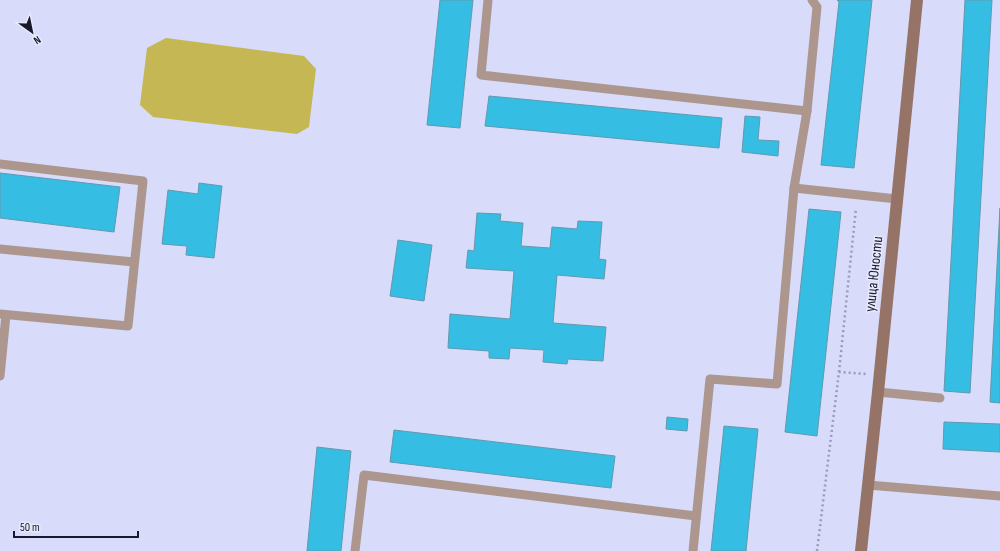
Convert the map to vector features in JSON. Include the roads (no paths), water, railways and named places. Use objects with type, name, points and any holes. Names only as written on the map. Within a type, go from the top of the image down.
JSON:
[{"type":"street","name":"улица Юности","points":[[862,551],[917,0]]},
{"type":"lane","points":[[488,0],[481,75],[807,112]]},
{"type":"lane","points":[[693,551],[710,379],[777,384],[794,188],[807,112],[818,7],[812,0]]},
{"type":"lane","points":[[0,164],[143,181],[128,326],[3,315],[0,376]]},
{"type":"lane","points":[[794,188],[897,199]]},
{"type":"lane","points":[[0,249],[134,262]]},
{"type":"lane","points":[[878,392],[940,398]]},
{"type":"lane","points":[[355,551],[364,475],[696,516]]},
{"type":"lane","points":[[868,485],[1000,496]]}]
